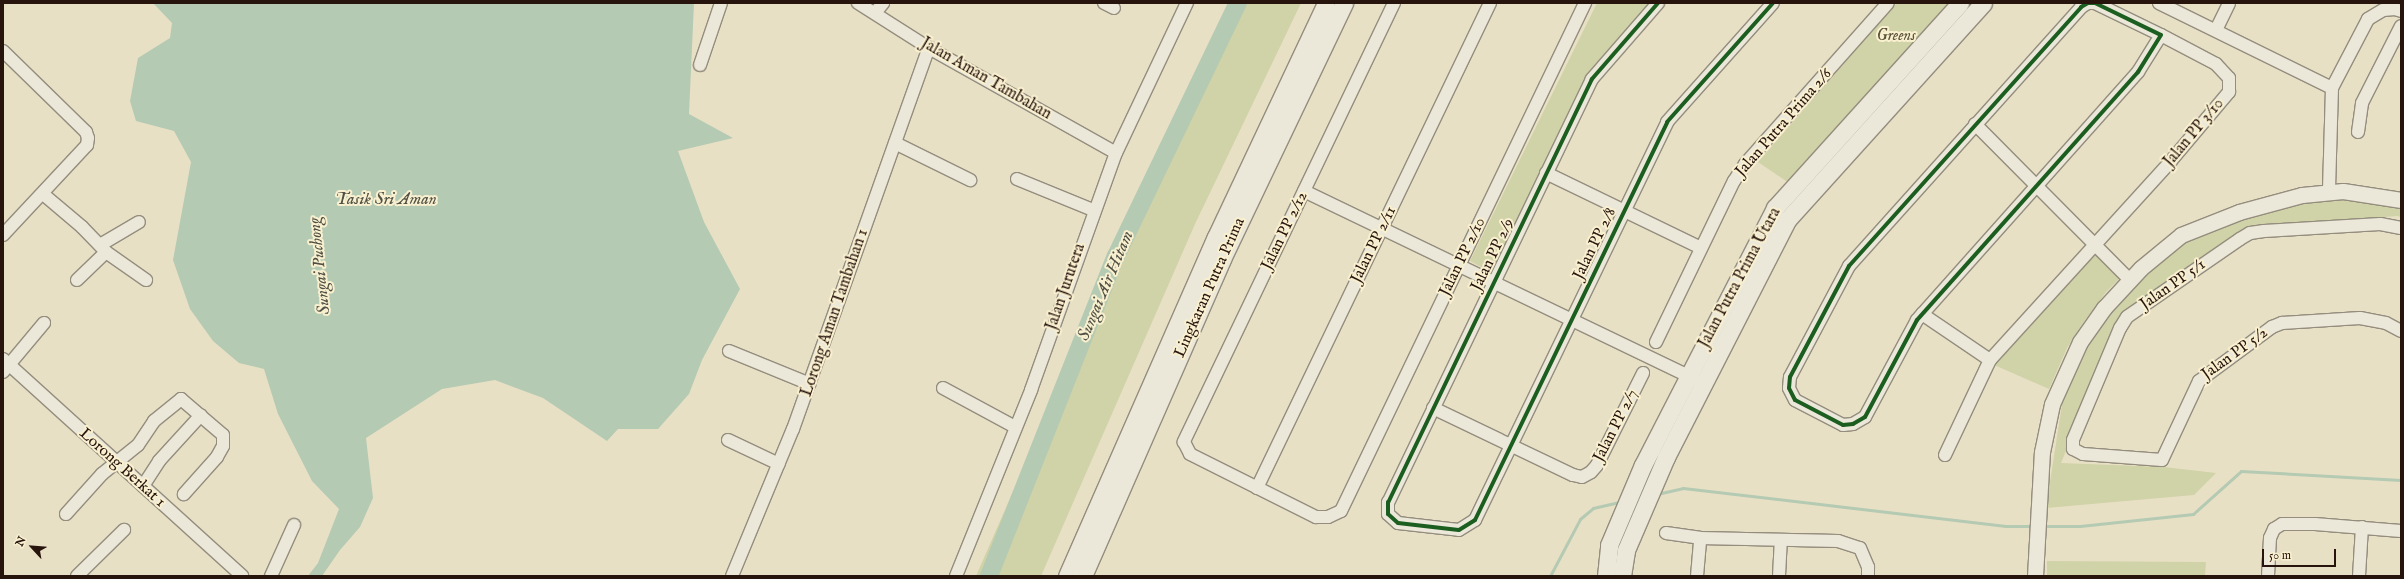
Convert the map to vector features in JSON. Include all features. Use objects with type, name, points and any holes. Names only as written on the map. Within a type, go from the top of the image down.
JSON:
[{"type":"main road","name":"Lingkaran Putra Prima","points":[[1066,576],[1216,237],[1326,3]]},
{"type":"main road","name":"Lingkaran Putra Prima","points":[[1083,576],[1222,259],[1344,3]]},
{"type":"main road","name":"Jalan Putra Prima Utara","points":[[1606,576],[1609,545],[1643,465],[1689,377],[1762,230],[1775,208],[1960,3]]},
{"type":"main road","name":"Jalan Putra Prima Utara","points":[[1622,576],[1626,550],[1641,512],[1666,457],[1788,219],[1983,3]]},
{"type":"street","points":[[700,65],[722,3]]},
{"type":"street","name":"Jalan Aman Tambahan","points":[[858,3],[879,8],[929,48],[1116,152]]},
{"type":"street","name":"Jalan Jurutera","points":[[956,576],[1031,390],[1093,210],[1116,152],[1187,3]]},
{"type":"street","name":"Jalan PP 2/12","points":[[1257,488],[1190,454],[1185,447],[1187,434],[1394,3]]},
{"type":"street","name":"Jalan PP 2/11","points":[[1257,488],[1490,3]]},
{"type":"street","name":"Jalan PP 2/10","points":[[1257,488],[1316,517],[1328,517],[1341,511],[1586,3]]},
{"type":"street","name":"Jalan PP 2/9","points":[[1474,520],[1459,530],[1405,524],[1392,519],[1386,508],[1493,282],[1595,75],[1658,3]]},
{"type":"street","name":"Jalan PP 2/8","points":[[1474,520],[1667,122],[1774,3]]},
{"type":"street","name":"Jalan Putra Prima 2/6","points":[[1656,342],[1734,181],[1745,164],[1888,3]]},
{"type":"street","name":"Jalan PP 3/10","points":[[1945,455],[1990,360],[2170,162],[2229,92],[2230,78],[2216,64],[2095,3],[2088,3],[2080,7],[1975,124]]},
{"type":"street","points":[[2159,3],[2332,88]]},
{"type":"street","points":[[2216,30],[2229,3]]},
{"type":"street","points":[[2329,192],[2332,88],[2368,19],[2383,10],[2395,9],[2401,11]]},
{"type":"street","points":[[2358,132],[2362,103],[2401,26]]},
{"type":"street","points":[[2130,280],[2036,186],[1975,124],[1849,266],[1790,377],[1790,388],[1795,400],[1843,425],[1853,424],[1865,417],[1922,314],[2036,186],[2138,72],[2161,35]]},
{"type":"street","name":"Lorong Aman Tambahan 1","points":[[733,574],[779,464],[810,384],[929,48]]},
{"type":"street","points":[[3,51],[86,132],[88,138],[87,145],[43,194],[3,235]]},
{"type":"street","points":[[895,143],[970,180]]},
{"type":"street","points":[[1546,173],[1701,248]]},
{"type":"street","points":[[1018,179],[1093,210]]},
{"type":"street","points":[[1304,191],[1704,384]]},
{"type":"street","points":[[2035,576],[2042,452],[2052,404],[2080,342],[2104,308],[2130,280],[2181,235],[2239,212],[2302,195],[2329,192],[2343,191],[2401,200]]},
{"type":"street","points":[[43,194],[82,226],[103,249],[146,280]]},
{"type":"street","points":[[78,280],[103,249],[139,222]]},
{"type":"street","name":"Jalan PP 5/1","points":[[2117,456],[2083,454],[2073,449],[2073,440],[2120,328],[2127,317],[2250,233],[2380,224],[2401,228]]},
{"type":"street","points":[[1922,314],[1990,360]]},
{"type":"street","name":"Jalan PP 5/2","points":[[2117,456],[2162,460],[2199,381],[2272,327],[2282,323],[2360,318],[2386,323],[2401,331]]},
{"type":"street","points":[[5,365],[44,323]]},
{"type":"street","points":[[729,351],[810,384]]},
{"type":"street","name":"Lorong Berkat 1","points":[[5,365],[143,486],[242,576]]},
{"type":"street","name":"Jalan PP 2/7","points":[[1433,408],[1573,475],[1582,477],[1591,472],[1643,373]]},
{"type":"street","points":[[943,388],[1015,427]]},
{"type":"street","points":[[66,514],[102,474],[138,445],[154,420],[181,399],[224,435],[223,446],[216,457],[184,494]]},
{"type":"street","points":[[143,486],[159,461],[201,415]]},
{"type":"street","points":[[728,440],[779,464]]},
{"type":"street","points":[[2268,576],[2270,538],[2274,529],[2282,524],[2315,524],[2401,531]]},
{"type":"street","points":[[271,576],[294,525]]},
{"type":"street","points":[[2359,576],[2362,527]]},
{"type":"street","points":[[77,576],[124,530]]},
{"type":"street","points":[[1666,533],[1700,538],[1781,541],[1838,541],[1860,548],[1868,568],[1868,576]]},
{"type":"street","points":[[1697,576],[1700,538]]},
{"type":"street","points":[[1779,576],[1781,541]]},
{"type":"green space","points":[[1234,3],[1301,3],[1195,224],[1041,576],[976,576],[1141,199]]},
{"type":"green space","points":[[1597,3],[1653,3],[1593,70],[1492,273],[1470,261]]},
{"type":"green space","name":"Greens","points":[[1897,3],[1954,3],[1789,183],[1758,162]]},
{"type":"green space","points":[[2342,196],[2401,205],[2401,217],[2397,216],[2246,228],[2123,313],[2061,463],[2164,467],[2216,473],[2194,495],[2046,508],[2065,385],[2102,317],[2145,270],[2187,237],[2275,206]]},
{"type":"green space","points":[[2094,249],[2121,277],[2106,292],[2083,323],[2067,348],[2049,389],[1992,364]]},
{"type":"green space","points":[[2047,561],[2206,562],[2205,576],[2047,576]]},
{"type":"water","name":"Tasik Sri Aman","points":[[153,3],[694,3],[689,114],[733,138],[678,151],[704,222],[740,289],[702,360],[689,394],[658,429],[618,429],[607,441],[543,398],[495,380],[442,389],[366,438],[373,498],[360,527],[340,550],[322,576],[308,576],[318,563],[339,509],[312,481],[278,414],[264,369],[239,363],[213,341],[190,309],[173,260],[191,162],[174,131],[136,121],[130,101],[138,58],[170,38],[172,23]]},
{"type":"waterway","name":"Sungai Air Hitam","points":[[989,576],[1116,256],[1238,3]]},
{"type":"waterway","points":[[2042,526],[2080,526],[2193,514],[2241,471],[2401,480]]},
{"type":"waterway","points":[[1657,494],[1683,488],[2006,526],[2034,526]]},
{"type":"waterway","points":[[1550,576],[1580,519],[1593,508],[1620,502]]},
{"type":"waterway","points":[[1181,576],[1196,576]]},
{"type":"cycle path","points":[[1658,3],[1592,79],[1388,502],[1388,514],[1398,523],[1459,530],[1475,520],[1667,122],[1773,3]]},
{"type":"cycle path","points":[[2088,3],[2095,3],[2161,35],[2138,72],[1917,320],[1865,417],[1853,424],[1843,425],[1795,400],[1789,388],[1790,377],[1849,266],[2081,7],[2088,3]]},
{"type":"water label","name":"Sungai Puchong","points":[[320,266]]}]
